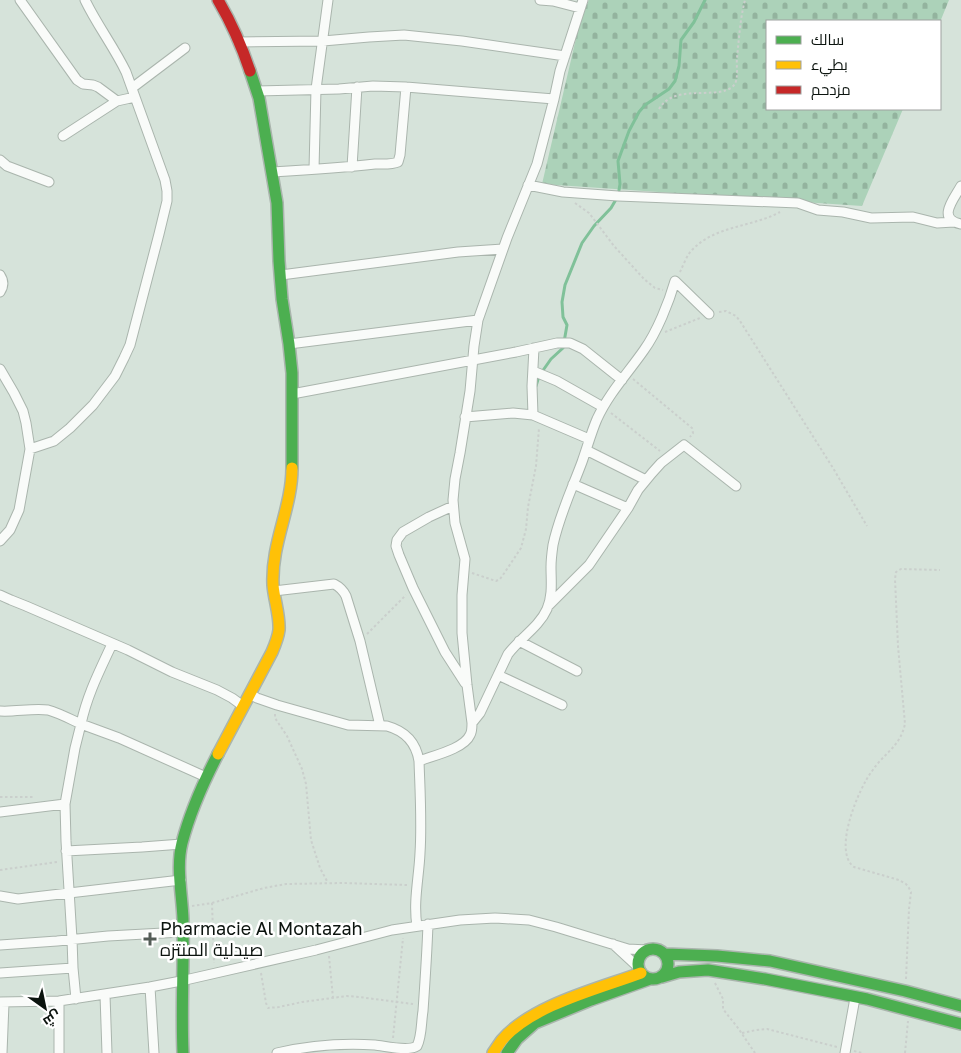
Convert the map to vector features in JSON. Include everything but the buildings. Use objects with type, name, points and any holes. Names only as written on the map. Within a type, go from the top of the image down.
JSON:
[{"type":"street","points":[[20,0],[77,80],[84,84],[98,87],[117,101]]},
{"type":"street","points":[[30,449],[54,441],[70,428],[87,411],[115,376],[130,345],[167,201],[165,180],[126,72],[84,0]]},
{"type":"street","points":[[183,1053],[180,860],[182,844],[206,777],[272,652],[276,639],[279,629],[273,584],[274,566],[278,537],[289,498],[292,478],[292,394],[289,344],[282,299],[279,261],[277,203],[257,91],[238,42],[218,0]]},
{"type":"street","points":[[314,169],[316,89],[328,0]]},
{"type":"street","points":[[419,761],[460,745],[468,738],[472,723],[462,626],[465,558],[454,523],[453,506],[455,479],[470,391],[478,320],[503,249],[537,164],[560,71],[582,4],[540,0]]},
{"type":"street","points":[[238,42],[323,41],[412,36],[462,41],[565,56]]},
{"type":"street","points":[[63,136],[117,101],[133,93],[185,48]]},
{"type":"street","points":[[257,91],[406,86],[554,99]]},
{"type":"street","points":[[272,172],[394,164],[399,161],[406,86]]},
{"type":"street","points":[[352,167],[357,87]]},
{"type":"street","points":[[0,160],[7,166],[49,182]]},
{"type":"street","points":[[528,186],[564,192],[618,196],[798,203],[818,210],[843,212],[871,218],[913,217],[937,222],[958,223]]},
{"type":"street","points":[[958,223],[950,219],[947,213],[961,186]]},
{"type":"street","points":[[281,275],[458,252],[503,249]]},
{"type":"street","points":[[0,275],[3,284],[0,292]]},
{"type":"street","points":[[472,723],[480,713],[508,654],[539,622],[548,606],[551,596],[550,564],[553,544],[590,439],[603,407],[652,338],[676,281],[709,314]]},
{"type":"street","points":[[289,344],[478,320]]},
{"type":"street","points":[[292,394],[472,361],[557,342],[570,343],[583,349],[624,376]]},
{"type":"street","points":[[534,348],[535,416]]},
{"type":"street","points":[[0,369],[23,411],[30,449],[19,510],[10,530],[0,541]]},
{"type":"street","points":[[533,371],[557,381],[603,407]]},
{"type":"street","points":[[465,417],[513,413],[535,416],[590,439]]},
{"type":"street","points":[[548,606],[589,565],[638,490],[656,468],[684,445],[736,486]]},
{"type":"street","points":[[586,450],[646,480]]},
{"type":"street","points":[[573,484],[628,508]]},
{"type":"street","points":[[453,506],[403,532],[397,540],[396,546],[445,652],[467,685]]},
{"type":"street","points":[[274,591],[326,584],[334,584],[343,590],[360,641],[380,726]]},
{"type":"street","points":[[0,595],[172,672],[217,690],[243,706]]},
{"type":"street","points":[[519,641],[577,671]]},
{"type":"street","points":[[76,999],[66,851],[65,804],[74,748],[84,707],[112,644]]},
{"type":"street","points":[[498,675],[562,705]]},
{"type":"street","points":[[250,694],[277,705],[348,724],[392,728],[409,738],[413,743],[418,752],[419,761],[421,830],[415,908],[416,926]]},
{"type":"street","points":[[0,711],[46,710],[58,713],[206,777]]},
{"type":"street","points":[[0,812],[65,804]]},
{"type":"street","points":[[66,851],[142,848],[182,844]]},
{"type":"street","points":[[0,896],[18,899],[181,880]]},
{"type":"street","points":[[2,1053],[2,1002],[59,1001],[150,987],[403,928],[428,924],[460,920],[514,918],[556,926],[628,949],[647,950]]},
{"type":"street","points":[[277,1053],[321,1047],[373,1045],[411,1049],[417,1046],[421,1033],[428,924]]},
{"type":"street","points":[[0,945],[182,932]]},
{"type":"street","points":[[613,944],[643,973],[658,979],[679,972],[708,970],[765,979],[856,998],[961,1024]]},
{"type":"street","points":[[643,973],[638,963],[639,958],[642,953],[652,948],[666,954],[770,961],[905,991],[961,1006]]},
{"type":"street","points":[[662,977],[669,964],[666,954]]},
{"type":"street","points":[[0,973],[73,968]]},
{"type":"street","points":[[493,1053],[502,1040],[515,1028],[548,1008],[581,994],[643,973]]},
{"type":"street","points":[[507,1053],[517,1038],[535,1023],[590,1000],[643,973]]},
{"type":"street","points":[[150,987],[154,1053]]},
{"type":"street","points":[[105,994],[107,1053]]},
{"type":"street","points":[[845,1051],[856,998]]},
{"type":"street","points":[[59,1001],[60,1053]]},
{"type":"path","points":[[659,109],[662,103],[675,95],[718,92],[734,85],[744,0]]},
{"type":"path","points":[[564,192],[570,200],[589,213],[614,246],[644,279],[655,288],[672,294]]},
{"type":"path","points":[[676,281],[690,252],[706,238],[722,231],[768,218],[798,203]]},
{"type":"path","points":[[652,338],[709,314],[726,310],[736,316],[833,468],[866,526]]},
{"type":"path","points":[[624,376],[692,428],[693,433],[684,445]]},
{"type":"path","points":[[603,407],[668,457]]},
{"type":"path","points":[[465,570],[496,581],[500,579],[521,548],[536,466],[539,425],[535,416]]},
{"type":"path","points":[[905,991],[911,892],[906,884],[899,880],[851,865],[847,859],[846,838],[850,819],[864,785],[872,770],[898,742],[905,724],[898,646],[894,578],[896,572],[901,569],[940,570]]},
{"type":"path","points":[[360,641],[414,588]]},
{"type":"path","points":[[277,705],[275,718],[287,736],[302,769],[306,784],[311,840],[320,868],[328,883]]},
{"type":"path","points":[[0,870],[67,861]]},
{"type":"path","points":[[182,908],[212,903],[264,888],[286,884],[328,883],[418,886]]},
{"type":"path","points":[[212,903],[214,973]]},
{"type":"path","points":[[393,1047],[403,928]]},
{"type":"path","points":[[329,946],[333,998]]},
{"type":"path","points":[[260,962],[266,1006],[268,1008],[333,998],[359,997],[423,1005]]},
{"type":"path","points":[[708,970],[723,999],[723,1009],[755,1053]]},
{"type":"path","points":[[905,1053],[909,1010]]},
{"type":"path","points":[[742,1033],[767,1030],[845,1051],[862,1053]]},
{"type":"green space","points":[[589,0],[949,0],[941,20],[766,20],[766,110],[903,110],[862,206],[542,184],[581,17]]},
{"type":"waterway","points":[[536,386],[539,376],[551,359],[563,348],[567,325],[563,317],[562,302],[565,285],[582,243],[594,226],[611,208],[618,196],[620,184],[618,161],[629,131],[645,105],[669,89],[675,81],[679,66],[681,40],[694,22],[705,0]]},
{"type":"traffic: fast","points":[[250,71],[259,98],[277,203],[282,299],[292,373],[292,468]]},
{"type":"traffic: fast","points":[[183,1053],[183,919],[179,871],[180,852],[193,809],[218,754]]},
{"type":"traffic: fast","points":[[653,949],[664,953],[668,964],[664,975],[653,979],[642,975],[638,964],[642,953],[653,949]]},
{"type":"traffic: fast","points":[[666,954],[770,961],[905,991],[961,1006]]},
{"type":"traffic: fast","points":[[662,977],[679,972],[708,970],[867,999],[961,1024]]},
{"type":"traffic: fast","points":[[507,1053],[517,1039],[535,1023],[650,979]]},
{"type":"traffic: slow","points":[[218,754],[272,652],[278,636],[279,625],[273,585],[273,570],[278,540],[289,497],[292,468]]},
{"type":"traffic: slow","points":[[493,1053],[502,1040],[530,1017],[567,999],[641,973]]},
{"type":"traffic: jam","points":[[218,0],[236,35],[250,71]]},
{"type":"place","name":"Pharmacie Al Montazah صيدلية المنتزه","points":[[150,939]]}]
